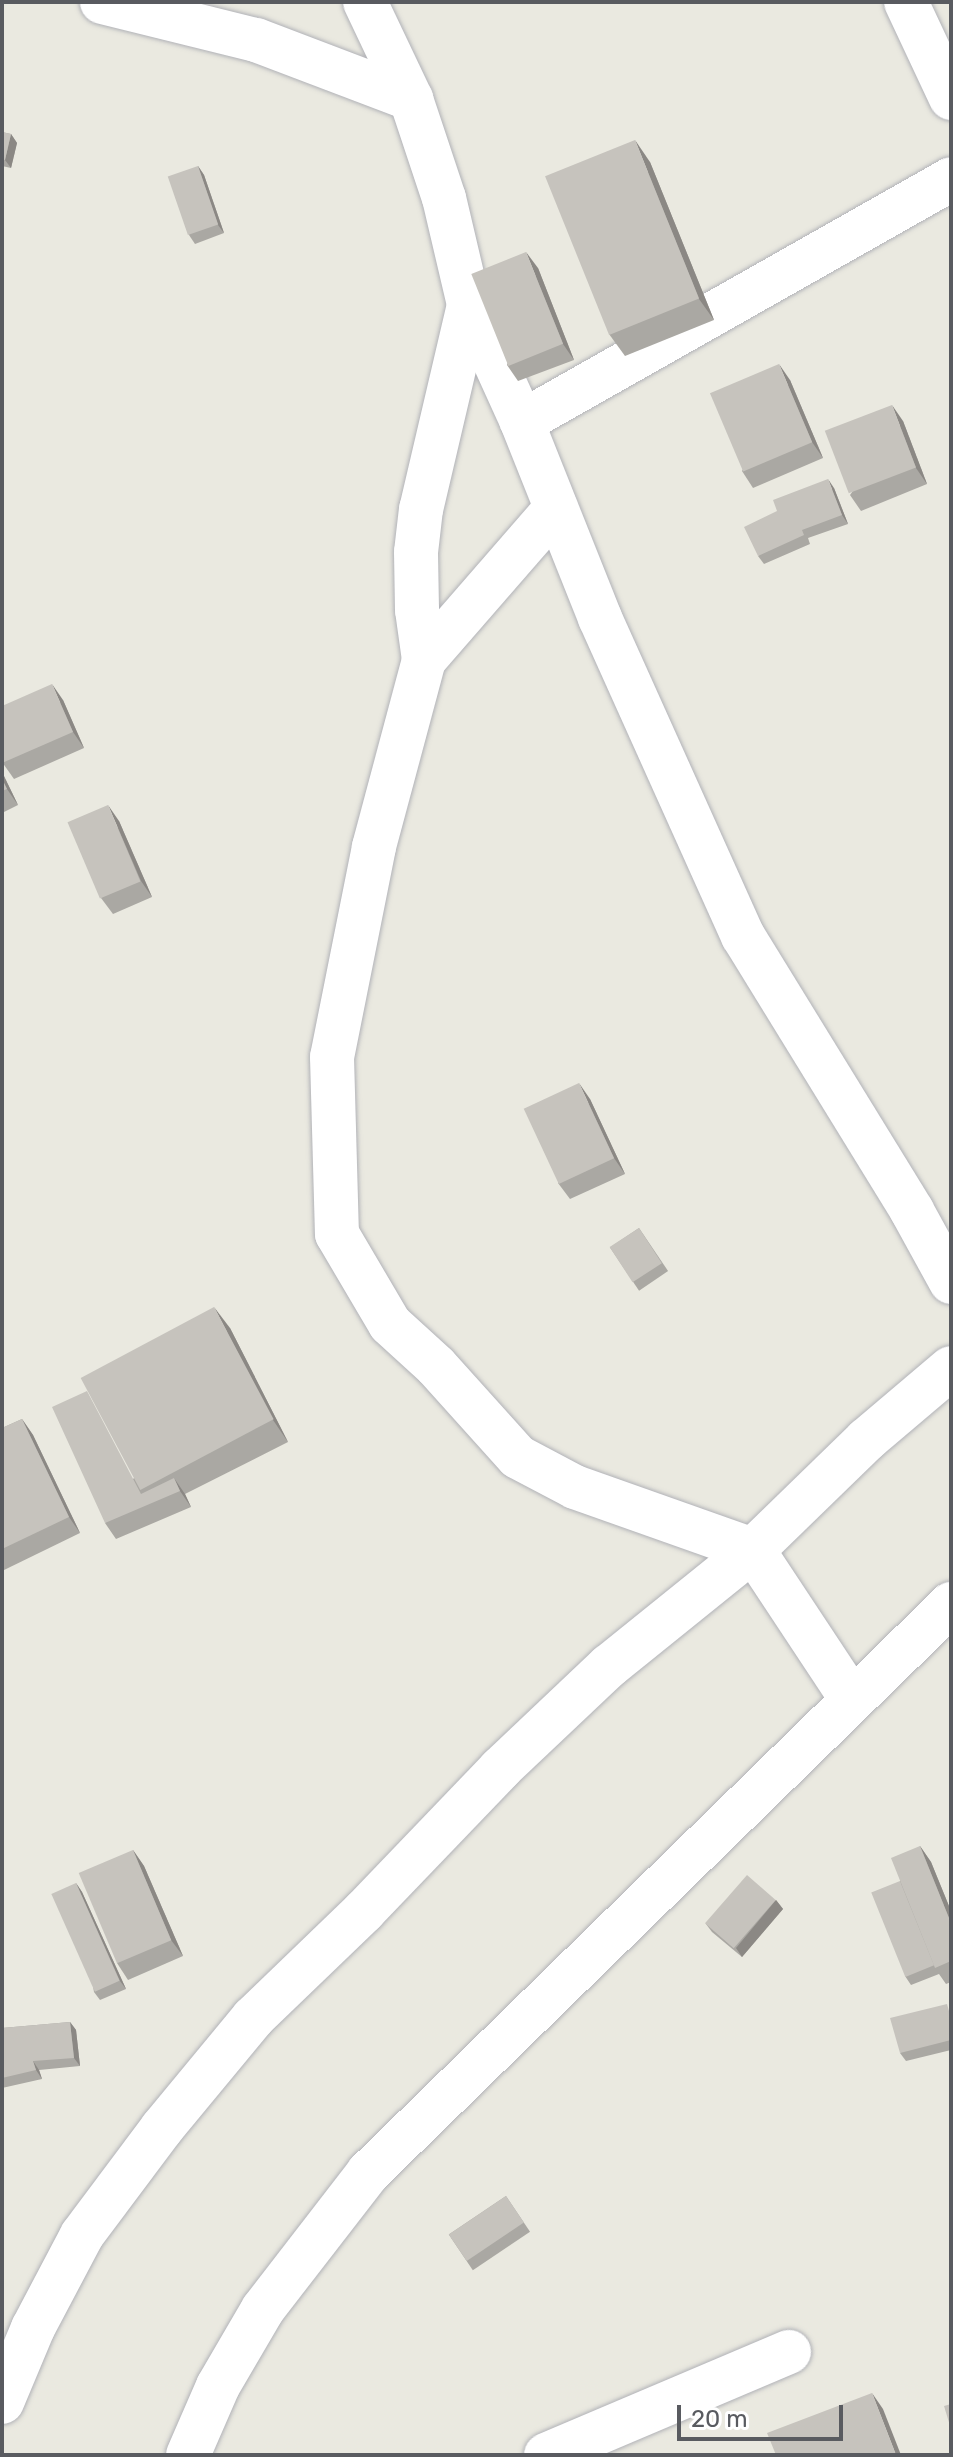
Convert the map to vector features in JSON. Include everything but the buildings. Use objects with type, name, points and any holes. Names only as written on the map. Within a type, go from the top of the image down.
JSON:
[{"type":"street","points":[[102,2],[256,40],[411,99]]},
{"type":"street","points":[[365,2],[411,99],[444,198],[469,305],[522,422],[600,618],[743,936],[912,1211],[951,1282]]},
{"type":"street","points":[[906,2],[951,98]]},
{"type":"street","points":[[522,422],[951,179]]},
{"type":"street","points":[[469,305],[421,509],[416,552],[417,610],[424,660],[374,847],[332,1057],[337,1234],[390,1324],[436,1366],[518,1457],[575,1487],[753,1550],[851,1698]]},
{"type":"street","points":[[424,660],[556,508]]},
{"type":"street","points":[[2,2402],[33,2328],[82,2235],[162,2128],[253,2018],[364,1911],[500,1769],[609,1666],[753,1550],[866,1440],[951,1368]]},
{"type":"street","points":[[188,2455],[218,2386],[263,2309],[368,2173],[851,1698],[951,1604]]},
{"type":"street","points":[[546,2455],[789,2352]]}]
